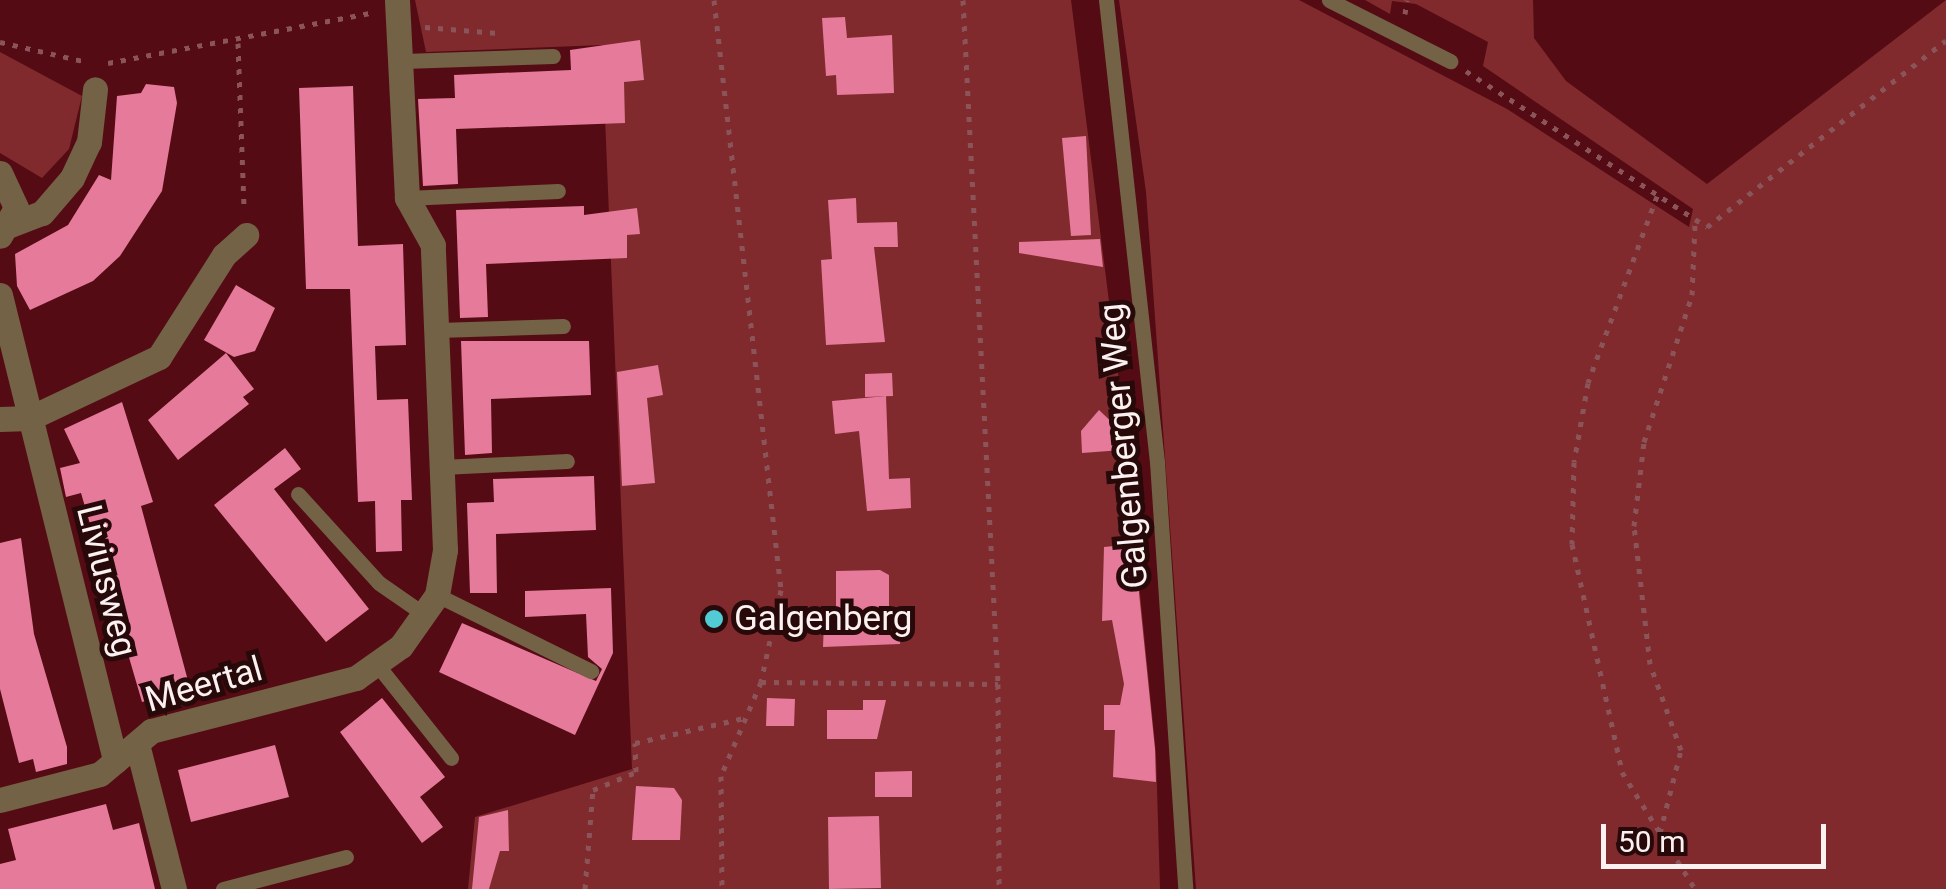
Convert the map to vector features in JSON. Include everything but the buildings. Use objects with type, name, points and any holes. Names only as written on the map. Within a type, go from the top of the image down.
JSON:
[{"type":"street","points":[[379,666],[431,605],[442,467],[434,245],[407,198],[399,13]]},
{"type":"street","points":[[5,231],[42,212],[72,178],[89,142],[95,89]]},
{"type":"street","points":[[0,173],[16,198],[5,231]]},
{"type":"street","points":[[0,419],[30,418],[169,349],[224,256],[246,236]]},
{"type":"street","name":"Liviusweg","points":[[0,295],[115,761]]},
{"type":"street","name":"Meertal","points":[[0,800],[100,774],[151,731],[379,666]]},
{"type":"street","points":[[136,744],[174,889]]},
{"type":"lane","name":"Galgenberger Weg","points":[[1106,0],[1156,462],[1185,889]]},
{"type":"lane","points":[[1329,0],[1450,61]]},
{"type":"lane","points":[[403,61],[554,56]]},
{"type":"lane","points":[[407,198],[558,191]]},
{"type":"lane","points":[[438,330],[562,326]]},
{"type":"lane","points":[[442,467],[567,461]]},
{"type":"lane","points":[[298,494],[378,583],[591,670]]},
{"type":"lane","points":[[379,666],[451,758]]},
{"type":"lane","points":[[223,889],[346,858]]},
{"type":"path","points":[[714,0],[781,590],[762,682],[721,776],[722,889]]},
{"type":"path","points":[[964,0],[998,684],[999,889]]},
{"type":"path","points":[[0,42],[96,64],[399,13],[508,34]]},
{"type":"path","points":[[1450,61],[1695,224],[1725,218],[1946,40]]},
{"type":"path","points":[[238,43],[246,236]]},
{"type":"path","points":[[1657,196],[1588,383],[1574,462],[1572,544],[1622,772],[1695,889]]},
{"type":"path","points":[[1660,833],[1681,750],[1643,634],[1634,526],[1644,442],[1692,295],[1695,224]]},
{"type":"path","points":[[762,682],[998,684]]},
{"type":"path","points":[[585,889],[593,790],[636,772],[635,743],[746,718]]},
{"type":"shaded area","points":[[415,0],[1071,0],[1118,373],[1156,754],[1160,889],[468,889],[475,817],[632,769],[602,45],[426,52]]},
{"type":"shaded area","points":[[1119,0],[1299,0],[1507,109],[1689,227],[1693,209],[1483,66],[1488,42],[1416,4],[1392,1],[1390,14],[1365,0],[1533,0],[1534,38],[1566,81],[1707,184],[1946,0],[1946,889],[1196,889],[1146,192]]},
{"type":"shaded area","points":[[0,52],[82,96],[69,149],[42,178],[0,153]]},
{"type":"place","name":"Galgenberg","points":[[714,619]]}]
